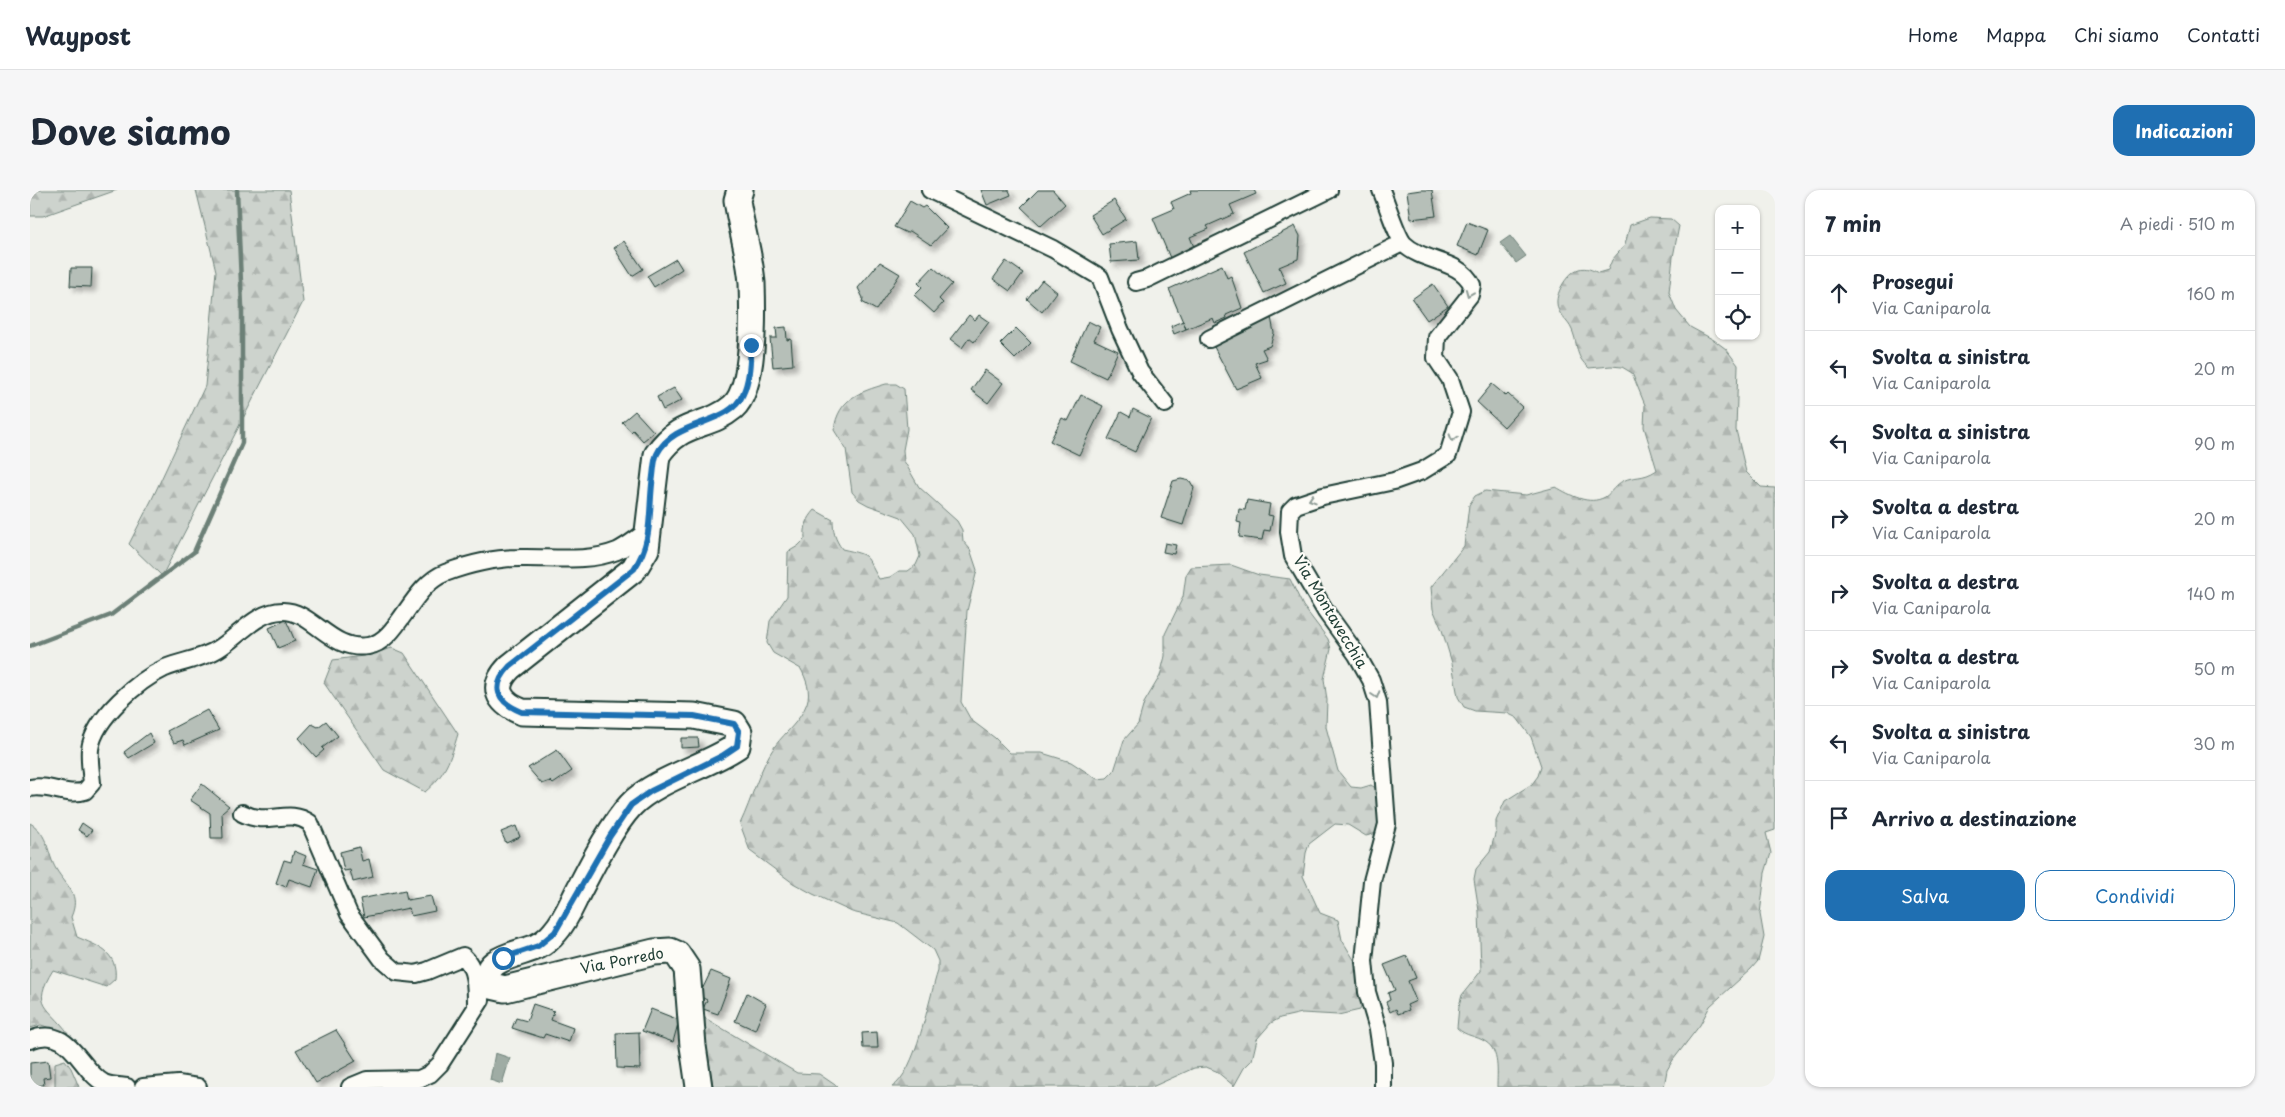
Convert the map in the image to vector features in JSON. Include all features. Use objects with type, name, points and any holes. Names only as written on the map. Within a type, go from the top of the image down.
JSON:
[{"type":"main road","points":[[492,986],[489,980],[490,971],[498,961],[511,954],[538,946],[555,932],[565,918],[597,858],[631,805],[651,791],[722,756],[737,746],[739,740],[739,732],[734,724],[722,720],[694,716],[522,712],[509,706],[498,694],[501,676],[510,666],[634,569],[646,549],[654,466],[657,455],[669,439],[682,430],[729,410],[739,402],[746,386],[751,345],[752,283],[738,212],[737,191]]},
{"type":"main road","name":"Via Porredo","points":[[492,986],[512,988],[571,971],[661,951],[670,951],[677,954],[687,969],[699,1087]]},
{"type":"street","points":[[930,190],[1054,249],[1100,277],[1120,329],[1140,372],[1165,404]]},
{"type":"street","points":[[1136,282],[1147,279],[1329,190]]},
{"type":"street","points":[[1209,339],[1402,243],[1381,190]]},
{"type":"street","name":"Via Montavecchia","points":[[1383,1087],[1383,1063],[1378,1029],[1367,992],[1364,960],[1372,881],[1387,824],[1378,702],[1371,680],[1358,655],[1326,612],[1294,556],[1289,532],[1290,511],[1296,505],[1323,496],[1394,481],[1422,471],[1448,455],[1461,412],[1450,379],[1436,358],[1437,337],[1470,295],[1472,285],[1463,273],[1441,262],[1417,254],[1402,243]]},
{"type":"street","points":[[30,788],[40,786],[70,792],[85,791],[92,783],[90,748],[97,730],[121,698],[142,680],[166,668],[217,650],[256,620],[270,614],[281,611],[292,612],[340,642],[368,646],[380,642],[389,635],[419,592],[427,584],[443,574],[493,560],[574,558],[603,554],[617,550],[649,530]]},
{"type":"street","points":[[242,813],[250,817],[267,820],[293,816],[303,818],[310,823],[350,914],[382,959],[397,972],[416,974],[427,972],[463,956],[468,960],[472,971],[476,989],[476,1008]]},
{"type":"street","points":[[350,1087],[367,1080],[419,1078],[430,1074],[440,1064],[492,986]]},
{"type":"street","points":[[30,1040],[38,1037],[53,1038],[64,1043],[72,1049],[93,1075],[103,1082],[127,1087]]},
{"type":"street","points":[[143,1087],[178,1084],[198,1087]]},
{"type":"green space","points":[[30,190],[117,190],[43,216],[30,216]]},
{"type":"green space","points":[[196,190],[289,190],[303,302],[162,576],[129,544],[205,386],[216,271]]},
{"type":"green space","points":[[1650,218],[1671,219],[1679,226],[1669,292],[1676,310],[1690,327],[1726,349],[1738,365],[1736,430],[1746,472],[1761,487],[1775,488],[1775,830],[1766,833],[1771,853],[1765,873],[1760,914],[1764,937],[1758,961],[1710,1006],[1700,1025],[1667,1070],[1664,1087],[1497,1087],[1497,1063],[1494,1051],[1486,1042],[1457,1028],[1462,995],[1481,971],[1479,911],[1474,879],[1476,869],[1490,852],[1496,831],[1496,821],[1505,801],[1532,784],[1538,776],[1541,766],[1531,737],[1517,718],[1507,713],[1475,711],[1464,707],[1458,697],[1452,663],[1442,630],[1433,609],[1431,587],[1464,546],[1469,505],[1475,496],[1485,491],[1526,495],[1556,487],[1580,498],[1593,500],[1605,497],[1623,481],[1647,475],[1657,470],[1644,427],[1645,405],[1632,373],[1622,367],[1589,368],[1581,359],[1572,330],[1557,307],[1558,293],[1571,274],[1582,268],[1598,273],[1608,270],[1612,260],[1625,245],[1630,225]]},
{"type":"green space","points":[[886,384],[896,384],[904,389],[907,429],[903,450],[904,461],[919,487],[957,521],[962,530],[963,541],[970,549],[977,570],[967,611],[961,702],[971,720],[995,738],[1010,753],[1042,753],[1071,762],[1097,779],[1107,778],[1114,771],[1124,740],[1138,724],[1144,703],[1160,676],[1165,656],[1165,634],[1183,597],[1186,575],[1191,567],[1231,565],[1259,575],[1290,579],[1303,606],[1328,639],[1331,649],[1324,679],[1327,700],[1326,727],[1338,771],[1351,787],[1361,788],[1371,785],[1380,791],[1380,822],[1377,833],[1366,836],[1348,825],[1335,824],[1309,844],[1303,876],[1320,913],[1338,920],[1342,940],[1359,968],[1363,999],[1360,1010],[1338,1015],[1302,1013],[1280,1018],[1271,1023],[1257,1039],[1252,1060],[1244,1068],[1234,1086],[1216,1071],[1206,1067],[1194,1068],[1152,1087],[892,1087],[908,1067],[921,1034],[938,971],[938,961],[933,950],[898,923],[852,912],[793,883],[750,851],[740,824],[769,755],[801,716],[808,699],[807,685],[801,669],[773,653],[767,643],[770,621],[787,596],[788,552],[805,539],[805,530],[810,516],[815,510],[833,520],[835,535],[842,549],[859,553],[866,557],[879,579],[890,577],[899,571],[908,571],[916,565],[920,556],[915,534],[901,517],[868,505],[859,500],[852,492],[846,449],[834,430],[840,411],[851,398]]},
{"type":"green space","points":[[392,648],[404,653],[458,734],[443,773],[425,792],[384,770],[324,683],[333,660],[363,656]]},
{"type":"green space","points":[[30,823],[41,833],[56,869],[74,896],[74,909],[71,917],[77,937],[105,951],[110,956],[115,970],[115,979],[106,987],[53,970],[46,982],[43,999],[49,1011],[68,1033],[41,1025],[30,1028]]},
{"type":"green space","points":[[705,1018],[797,1073],[819,1074],[838,1087],[713,1087],[704,1029]]},
{"type":"green space","points":[[65,1060],[71,1068],[79,1087],[55,1087],[55,1063]]},
{"type":"shaded area","points":[[1510,236],[1526,256],[1516,263],[1500,243]]},
{"type":"shaded area","points":[[495,1053],[510,1058],[502,1084],[490,1080]]},
{"type":"building","points":[[981,190],[1009,190],[1011,195],[987,205]]},
{"type":"building","points":[[1038,190],[1053,190],[1065,204],[1041,226],[1021,207]]},
{"type":"building","points":[[1190,190],[1254,190],[1256,194],[1230,205],[1234,214],[1207,226],[1209,229],[1190,237],[1194,247],[1170,258],[1153,218],[1174,209],[1171,202],[1191,193]]},
{"type":"building","points":[[1432,190],[1436,216],[1411,219],[1407,192]]},
{"type":"building","points":[[1114,200],[1126,219],[1102,234],[1090,215]]},
{"type":"building","points":[[910,201],[922,208],[925,206],[947,228],[931,245],[910,231],[907,233],[894,227]]},
{"type":"building","points":[[1467,222],[1488,230],[1478,255],[1457,246]]},
{"type":"building","points":[[1295,226],[1300,236],[1298,259],[1279,267],[1286,283],[1264,293],[1244,252]]},
{"type":"building","points":[[624,241],[643,269],[632,276],[614,248]]},
{"type":"building","points":[[1137,241],[1139,260],[1111,262],[1109,244]]},
{"type":"building","points":[[676,259],[682,269],[654,287],[647,276]]},
{"type":"building","points":[[1006,261],[1023,273],[1010,291],[993,279]]},
{"type":"building","points":[[880,262],[900,274],[876,310],[862,302],[863,298],[858,288]]},
{"type":"building","points":[[1222,265],[1227,278],[1231,276],[1242,308],[1226,315],[1227,318],[1215,323],[1213,318],[1186,329],[1169,289]]},
{"type":"building","points":[[933,267],[952,284],[939,299],[943,303],[934,313],[914,295],[922,287],[918,283]]},
{"type":"building","points":[[71,268],[92,268],[91,287],[70,286]]},
{"type":"building","points":[[1042,280],[1057,292],[1042,312],[1027,299]]},
{"type":"building","points":[[1433,284],[1448,306],[1427,320],[1412,299]]},
{"type":"building","points":[[969,315],[975,320],[979,315],[989,322],[974,342],[969,338],[962,348],[950,339]]},
{"type":"building","points":[[1271,317],[1274,333],[1270,346],[1262,349],[1267,359],[1255,363],[1262,378],[1236,389],[1213,345]]},
{"type":"building","points":[[1088,321],[1100,327],[1094,340],[1118,351],[1106,378],[1070,361]]},
{"type":"building","points":[[1183,321],[1186,329],[1174,334],[1171,326]]},
{"type":"building","points":[[786,327],[787,340],[791,339],[793,365],[773,367],[770,338],[777,338],[776,328]]},
{"type":"building","points":[[1016,328],[1031,343],[1015,359],[1000,344]]},
{"type":"building","points":[[985,370],[1003,383],[988,403],[971,390]]},
{"type":"building","points":[[1492,384],[1506,396],[1508,394],[1522,407],[1504,427],[1477,402]]},
{"type":"building","points":[[674,388],[682,400],[663,410],[657,397]]},
{"type":"building","points":[[1081,395],[1103,406],[1079,455],[1050,441],[1062,418],[1068,421]]},
{"type":"building","points":[[1133,409],[1151,418],[1135,452],[1108,439],[1121,412],[1130,417]]},
{"type":"building","points":[[635,411],[654,432],[643,441],[622,422]]},
{"type":"building","points":[[1181,479],[1190,481],[1194,488],[1183,525],[1161,518],[1173,481]]},
{"type":"building","points":[[1247,500],[1270,504],[1268,515],[1273,516],[1270,531],[1264,530],[1262,540],[1239,537],[1241,523],[1237,522],[1239,509],[1245,510]]},
{"type":"building","points":[[1165,543],[1176,545],[1174,554],[1163,552]]},
{"type":"building","points":[[286,620],[295,641],[278,648],[269,628]]},
{"type":"building","points":[[207,710],[219,730],[185,745],[183,740],[174,743],[167,731]]},
{"type":"building","points":[[326,721],[338,736],[322,748],[324,750],[316,757],[299,738],[312,724],[318,727]]},
{"type":"building","points":[[149,733],[154,743],[129,758],[124,752]]},
{"type":"building","points":[[681,738],[698,738],[699,747],[681,748]]},
{"type":"building","points":[[557,750],[572,771],[553,784],[550,781],[542,784],[528,768]]},
{"type":"building","points":[[202,784],[229,806],[222,812],[223,838],[211,838],[210,813],[190,800]]},
{"type":"building","points":[[82,823],[92,830],[87,836],[78,830]]},
{"type":"building","points":[[516,826],[520,837],[506,843],[501,832]]},
{"type":"building","points":[[359,847],[362,861],[369,859],[373,877],[353,882],[350,870],[344,871],[340,852]]},
{"type":"building","points":[[294,851],[306,856],[303,864],[318,869],[312,887],[289,879],[286,887],[276,883],[284,860],[291,862]]},
{"type":"building","points":[[405,890],[407,900],[431,896],[435,911],[411,916],[409,908],[364,917],[360,899]]},
{"type":"building","points":[[1407,956],[1416,978],[1408,981],[1416,1001],[1407,1005],[1409,1010],[1398,1014],[1396,1009],[1390,1012],[1386,1002],[1390,1000],[1388,993],[1395,990],[1384,965]]},
{"type":"building","points":[[711,971],[731,979],[718,1014],[703,1009],[707,1000],[699,996]]},
{"type":"building","points":[[747,993],[766,1004],[755,1030],[735,1021]]},
{"type":"building","points":[[533,1004],[554,1011],[551,1020],[573,1028],[569,1042],[545,1034],[543,1038],[512,1028],[516,1018],[527,1021]]},
{"type":"building","points":[[651,1009],[679,1020],[673,1042],[642,1031]]},
{"type":"building","points":[[336,1030],[356,1061],[316,1083],[296,1050]]},
{"type":"building","points":[[639,1032],[640,1069],[617,1068],[616,1033]]},
{"type":"building","points":[[877,1032],[878,1048],[863,1048],[862,1033]]},
{"type":"building","points":[[48,1061],[50,1077],[43,1078],[44,1085],[30,1087],[30,1063]]},
{"type":"waterway","points":[[30,646],[111,615],[194,552],[242,443],[242,306],[237,190]]},
{"type":"route","points":[[503,958],[538,946],[555,932],[565,918],[588,872],[631,805],[651,791],[708,761],[722,756],[737,746],[739,732],[734,724],[722,720],[694,716],[581,715],[522,712],[509,706],[498,694],[498,685],[501,676],[510,666],[625,578],[634,569],[646,549],[654,466],[657,455],[665,443],[674,435],[695,424],[720,415],[739,402],[743,395],[748,374],[751,345]]}]
